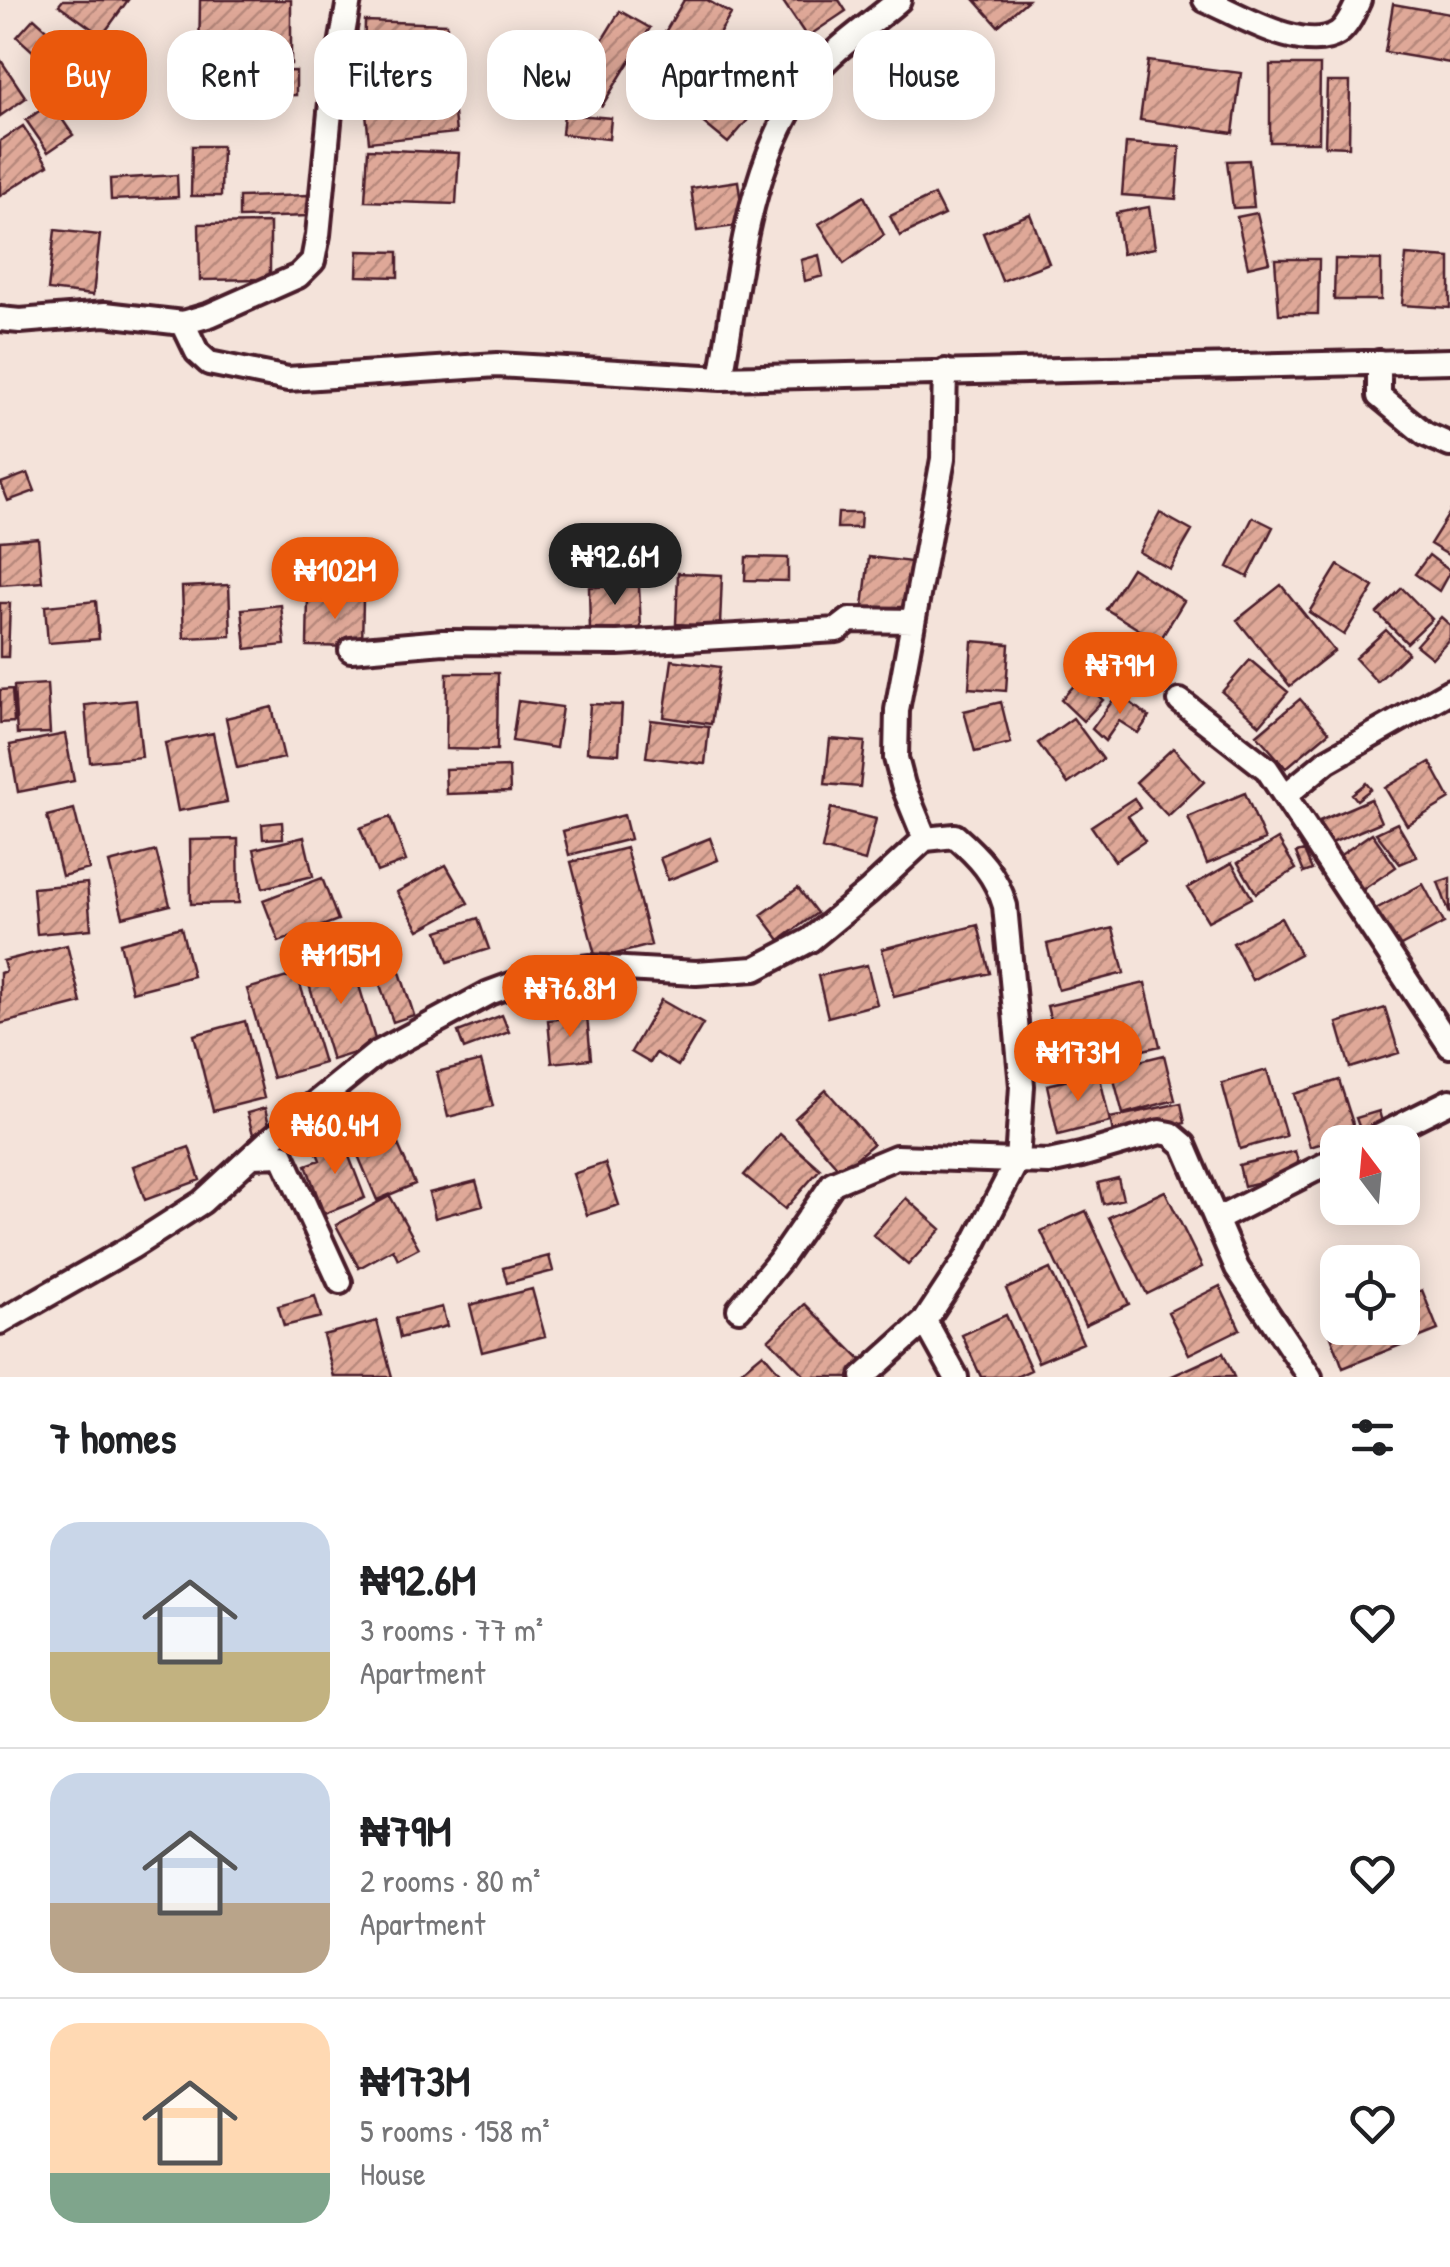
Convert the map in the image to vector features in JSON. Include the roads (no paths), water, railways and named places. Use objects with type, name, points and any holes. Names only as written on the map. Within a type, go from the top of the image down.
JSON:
[{"type":"street","points":[[0,318],[20,321],[106,314],[182,323],[210,316],[298,276],[313,261],[331,102],[349,0]]},
{"type":"street","points":[[721,378],[758,180],[780,123],[815,72],[899,0]]},
{"type":"street","points":[[1205,0],[1291,37],[1312,41],[1338,33],[1359,0]]},
{"type":"street","points":[[182,323],[197,352],[209,363],[288,380],[497,365],[721,378],[1450,361]]},
{"type":"street","points":[[1379,362],[1379,396],[1425,434],[1450,445],[1450,432]]},
{"type":"street","points":[[925,839],[896,758],[897,710],[944,459],[946,371]]},
{"type":"street","points":[[351,650],[444,642],[638,642],[837,630],[850,620],[914,621]]},
{"type":"street","points":[[1286,795],[1328,761],[1450,691]]},
{"type":"street","points":[[1180,701],[1267,769],[1450,1046]]},
{"type":"street","points":[[0,1322],[202,1202],[376,1054],[489,992],[543,973],[590,967],[696,973],[755,969],[810,940],[925,839],[955,836],[980,857],[1002,895],[1022,1086],[1016,1161],[966,1259],[924,1322],[863,1377]]},
{"type":"street","points":[[1401,1125],[1450,1100]]},
{"type":"street","points":[[739,1308],[779,1261],[832,1183],[896,1158],[1049,1162],[1160,1132],[1171,1134],[1184,1145],[1237,1268],[1310,1377]]},
{"type":"street","points":[[252,1156],[282,1155],[340,1282]]},
{"type":"street","points":[[1218,1219],[1320,1167]]},
{"type":"street","points":[[924,1322],[956,1377]]}]
